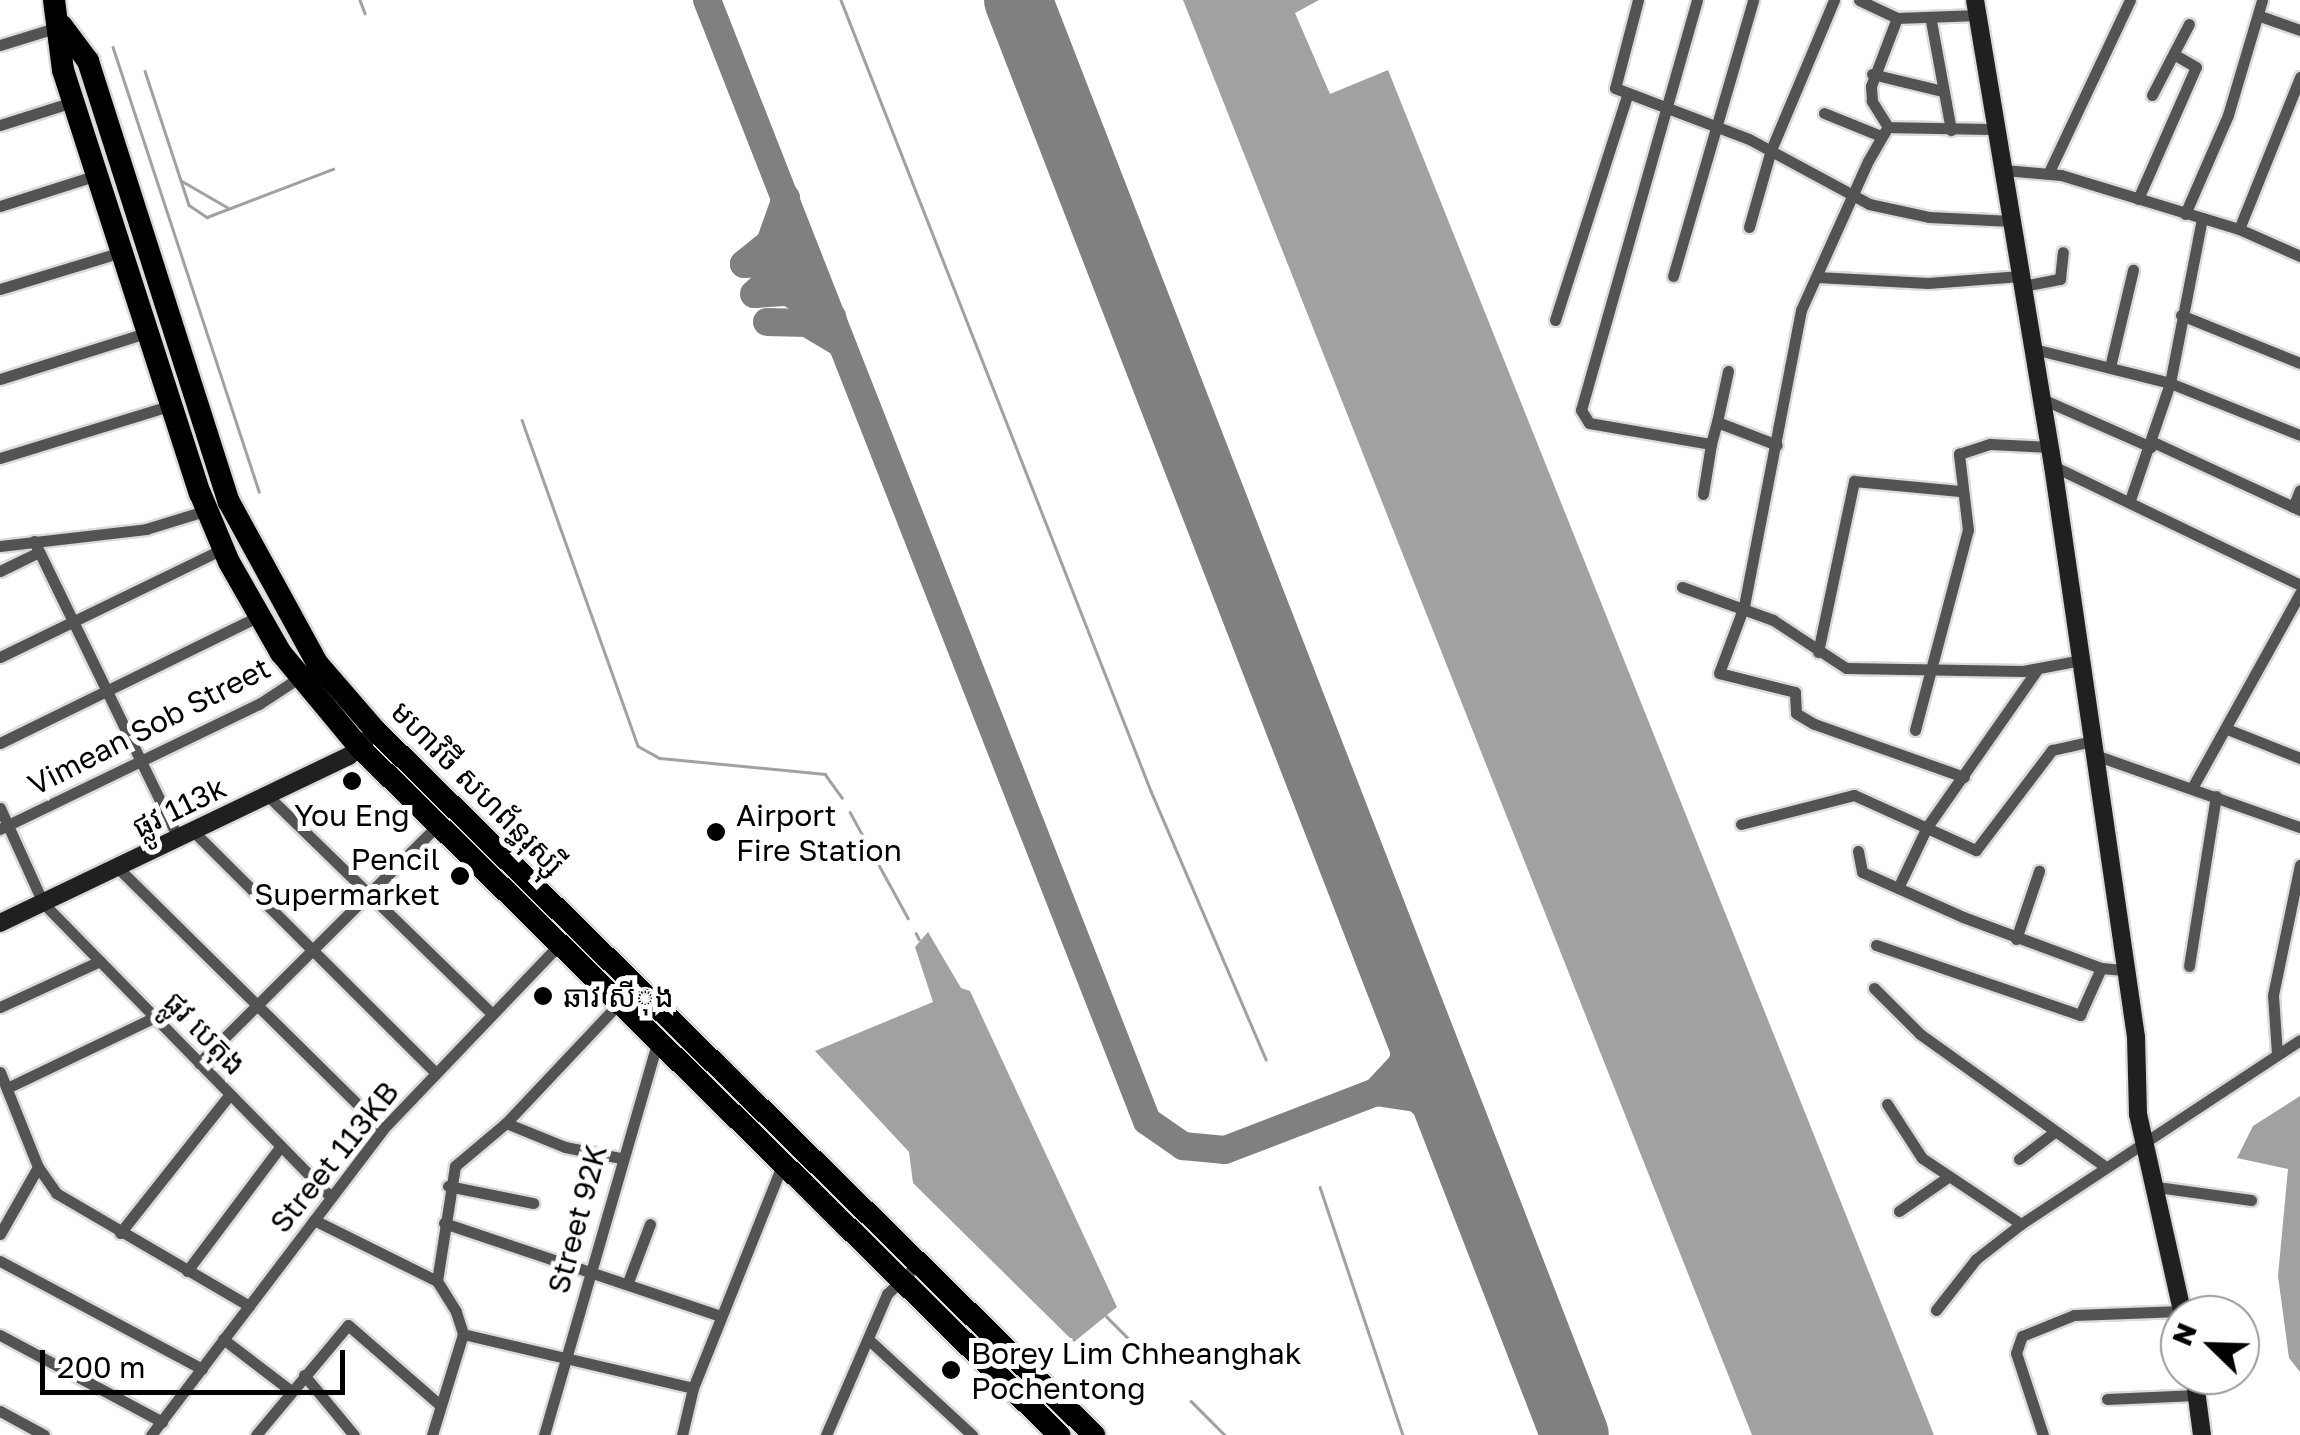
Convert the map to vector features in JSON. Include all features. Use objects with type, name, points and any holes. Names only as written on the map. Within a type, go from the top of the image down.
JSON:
[{"type":"highway","name":"មហាវិថី សហព័ន្ធរុស្ស៊ី","points":[[54,0],[62,26],[64,70],[206,510],[259,616],[299,678],[359,747],[446,817],[910,1271],[1060,1435]]},
{"type":"highway","name":"មហាវិថី សហព័ន្ធរុស្ស៊ី","points":[[62,26],[88,61],[229,502],[317,662],[446,817]]},
{"type":"highway","name":"មហាវិថី សហព័ន្ធរុស្ស៊ី","points":[[568,936],[619,1002],[666,1032],[783,1163],[1094,1435]]},
{"type":"street","points":[[1638,0],[1614,80],[1628,93],[1714,124],[1771,150],[1850,196],[1929,218],[2012,221]]},
{"type":"street","points":[[1697,0],[1664,106],[1582,416],[1589,423],[1710,444]]},
{"type":"street","points":[[1673,276],[1753,0]]},
{"type":"street","points":[[1749,227],[1771,150],[1834,0]]},
{"type":"street","points":[[1859,0],[1897,18],[1930,21],[1976,8],[2054,466],[2126,970],[2143,1144],[2157,1187],[2179,1295]]},
{"type":"street","points":[[2049,172],[2130,0]]},
{"type":"street","points":[[2185,214],[2228,115],[2262,0]]},
{"type":"street","points":[[2260,16],[2300,30]]},
{"type":"street","points":[[1885,132],[1872,101],[1872,74],[1897,18]]},
{"type":"street","points":[[1930,21],[1951,130]]},
{"type":"street","points":[[2152,95],[2188,24]]},
{"type":"street","points":[[0,46],[62,26]]},
{"type":"street","points":[[2138,199],[2196,67],[2175,54]]},
{"type":"street","points":[[1872,74],[1943,90]]},
{"type":"street","points":[[2239,229],[2300,77]]},
{"type":"street","points":[[1555,320],[1628,93]]},
{"type":"street","points":[[0,125],[74,102]]},
{"type":"street","points":[[1824,113],[1885,132],[1997,129]]},
{"type":"street","points":[[1885,132],[1850,196],[1801,310],[1744,606],[1721,675],[1794,692],[1796,713],[1814,724],[1964,777]]},
{"type":"street","points":[[2004,170],[2049,172],[2239,229],[2300,256]]},
{"type":"street","points":[[0,206],[97,175]]},
{"type":"street","points":[[2130,500],[2170,383],[2202,218]]},
{"type":"street","points":[[0,290],[122,252]]},
{"type":"street","points":[[1817,277],[1928,283],[2060,279],[2064,252]]},
{"type":"street","points":[[2110,366],[2133,270]]},
{"type":"street","points":[[2181,315],[2300,363]]},
{"type":"street","points":[[0,379],[172,325]]},
{"type":"street","points":[[2034,349],[2170,383],[2300,435]]},
{"type":"street","points":[[1703,494],[1710,444],[1728,372]]},
{"type":"street","points":[[2042,399],[2296,508],[2300,490]]},
{"type":"street","points":[[0,458],[196,400]]},
{"type":"street","points":[[1717,422],[1777,445]]},
{"type":"street","points":[[1915,730],[1927,671],[1968,530],[1957,461],[1963,451],[1990,444],[2050,447]]},
{"type":"street","points":[[2054,466],[2130,500],[2300,589],[2294,618],[2192,788]]},
{"type":"street","points":[[1818,652],[1854,481],[1960,492]]},
{"type":"street","points":[[0,546],[36,546],[146,529],[229,502]]},
{"type":"street","points":[[0,572],[36,546]]},
{"type":"street","points":[[36,546],[141,762],[186,834],[314,948],[436,1073]]},
{"type":"street","points":[[0,657],[222,548]]},
{"type":"street","points":[[1682,587],[1744,606],[1846,668],[2037,670],[2082,660]]},
{"type":"street","points":[[0,743],[259,616]]},
{"type":"street","name":"Vimean Sob Street","points":[[4,827],[141,762],[299,678],[317,662]]},
{"type":"street","points":[[1898,888],[1927,828],[2037,670]]},
{"type":"street","points":[[2228,729],[2300,758]]},
{"type":"street","name":"ផ្លូវ 113k","points":[[0,923],[267,795],[359,747],[376,730]]},
{"type":"street","points":[[1741,824],[1846,795],[1976,850],[2052,750],[2094,748],[2300,827]]},
{"type":"street","points":[[267,795],[492,1014]]},
{"type":"street","points":[[2188,966],[2216,796]]},
{"type":"street","points":[[0,808],[4,827],[43,903]]},
{"type":"street","points":[[200,1062],[446,817]]},
{"type":"street","points":[[1858,852],[1862,872],[1898,888],[2016,939],[2101,968],[2126,970]]},
{"type":"street","points":[[2276,1054],[2273,996],[2300,865]]},
{"type":"street","points":[[117,867],[383,1129]]},
{"type":"street","points":[[2016,939],[2039,871]]},
{"type":"street","name":"ផ្លូវ បេតុង","points":[[43,903],[331,1197]]},
{"type":"street","name":"Street 113KB","points":[[151,1435],[383,1129],[568,936]]},
{"type":"street","points":[[1876,945],[2080,1015],[2101,968]]},
{"type":"street","points":[[0,1007],[100,961]]},
{"type":"street","points":[[1874,988],[1920,1034],[2053,1133],[2103,1165]]},
{"type":"street","points":[[432,1435],[464,1334],[437,1280],[448,1186],[465,1154],[506,1123],[619,1002]]},
{"type":"street","points":[[8,1088],[155,1017]]},
{"type":"street","name":"Street 92K","points":[[544,1435],[562,1356],[591,1268],[620,1158],[666,1032]]},
{"type":"street","points":[[1936,1310],[1976,1259],[2021,1224],[2103,1165],[2143,1144],[2300,1040]]},
{"type":"street","points":[[0,1072],[38,1167],[56,1193],[249,1306]]},
{"type":"street","points":[[120,1232],[230,1094]]},
{"type":"street","points":[[1887,1104],[1922,1158],[2021,1224]]},
{"type":"street","points":[[506,1123],[565,1147],[620,1158]]},
{"type":"street","points":[[2019,1159],[2053,1133]]},
{"type":"street","points":[[187,1271],[281,1146]]},
{"type":"street","points":[[682,1435],[693,1388],[783,1163]]},
{"type":"street","points":[[0,1234],[38,1167]]},
{"type":"street","points":[[1899,1211],[1948,1177]]},
{"type":"street","points":[[448,1186],[532,1203]]},
{"type":"street","points":[[2157,1187],[2251,1200]]},
{"type":"street","points":[[314,1220],[437,1280]]},
{"type":"street","points":[[444,1224],[591,1268],[720,1316]]},
{"type":"street","points":[[628,1282],[650,1224]]},
{"type":"street","points":[[0,1260],[202,1369]]},
{"type":"street","points":[[828,1435],[887,1294],[910,1271]]},
{"type":"street","points":[[2044,1435],[2016,1353],[2022,1336],[2074,1315],[2160,1313]]},
{"type":"street","points":[[256,1435],[348,1325],[440,1404]]},
{"type":"street","points":[[464,1334],[693,1388]]},
{"type":"street","points":[[0,1335],[162,1422]]},
{"type":"street","points":[[868,1339],[972,1435]]},
{"type":"street","points":[[224,1340],[292,1391]]},
{"type":"street","points":[[304,1375],[354,1435]]},
{"type":"street","points":[[2107,1399],[2197,1395],[2202,1435]]},
{"type":"street","points":[[0,1411],[44,1435]]},
{"type":"shaded area","points":[[1183,0],[1319,0],[1295,13],[1330,94],[1388,70],[1934,1435],[1752,1435]]},
{"type":"shaded area","points":[[928,932],[961,988],[970,991],[1117,1307],[1074,1342],[913,1183],[909,1152],[815,1051],[933,1002],[915,947]]},
{"type":"shaded area","points":[[2300,1096],[2300,1372],[2289,1358],[2278,1276],[2288,1169],[2237,1158],[2253,1126]]},
{"type":"waterway","points":[[360,0],[365,13]]},
{"type":"waterway","points":[[841,0],[1151,791],[1266,1059]]},
{"type":"waterway","points":[[113,47],[259,492]]},
{"type":"waterway","points":[[145,71],[189,205],[207,217],[333,169]]},
{"type":"waterway","points":[[182,181],[227,207]]},
{"type":"waterway","points":[[522,420],[638,746],[660,758],[825,774],[842,797]]},
{"type":"waterway","points":[[850,812],[908,918]]},
{"type":"waterway","points":[[916,933],[919,939]]},
{"type":"waterway","points":[[1320,1187],[1403,1435]]},
{"type":"waterway","points":[[1106,1316],[1155,1365]]},
{"type":"waterway","points":[[1191,1401],[1225,1435]]},
{"type":"taxiway","points":[[707,0],[1147,1121],[1183,1146],[1225,1150],[1376,1092],[1416,1098],[1456,1129]]},
{"type":"taxiway","points":[[744,264],[770,243],[786,198]]},
{"type":"taxiway","points":[[754,294],[785,266],[793,222]]},
{"type":"taxiway","points":[[744,264],[775,263],[800,274]]},
{"type":"taxiway","points":[[756,294],[788,292],[832,317]]},
{"type":"taxiway","points":[[767,322],[807,323],[839,342]]},
{"type":"taxiway","points":[[1376,1092],[1402,1064],[1414,1021]]},
{"type":"runway","points":[[1018,0],[1575,1435]]},
{"type":"place","name":"You Eng","points":[[352,781]]},
{"type":"place","name":"Airport Fire Station","points":[[716,832]]},
{"type":"place","name":"Pencil Supermarket","points":[[460,876]]},
{"type":"place","name":"ឆាវ សីុង","points":[[543,996]]},
{"type":"place","name":"Borey Lim Chheanghak Pochentong","points":[[951,1370]]}]
